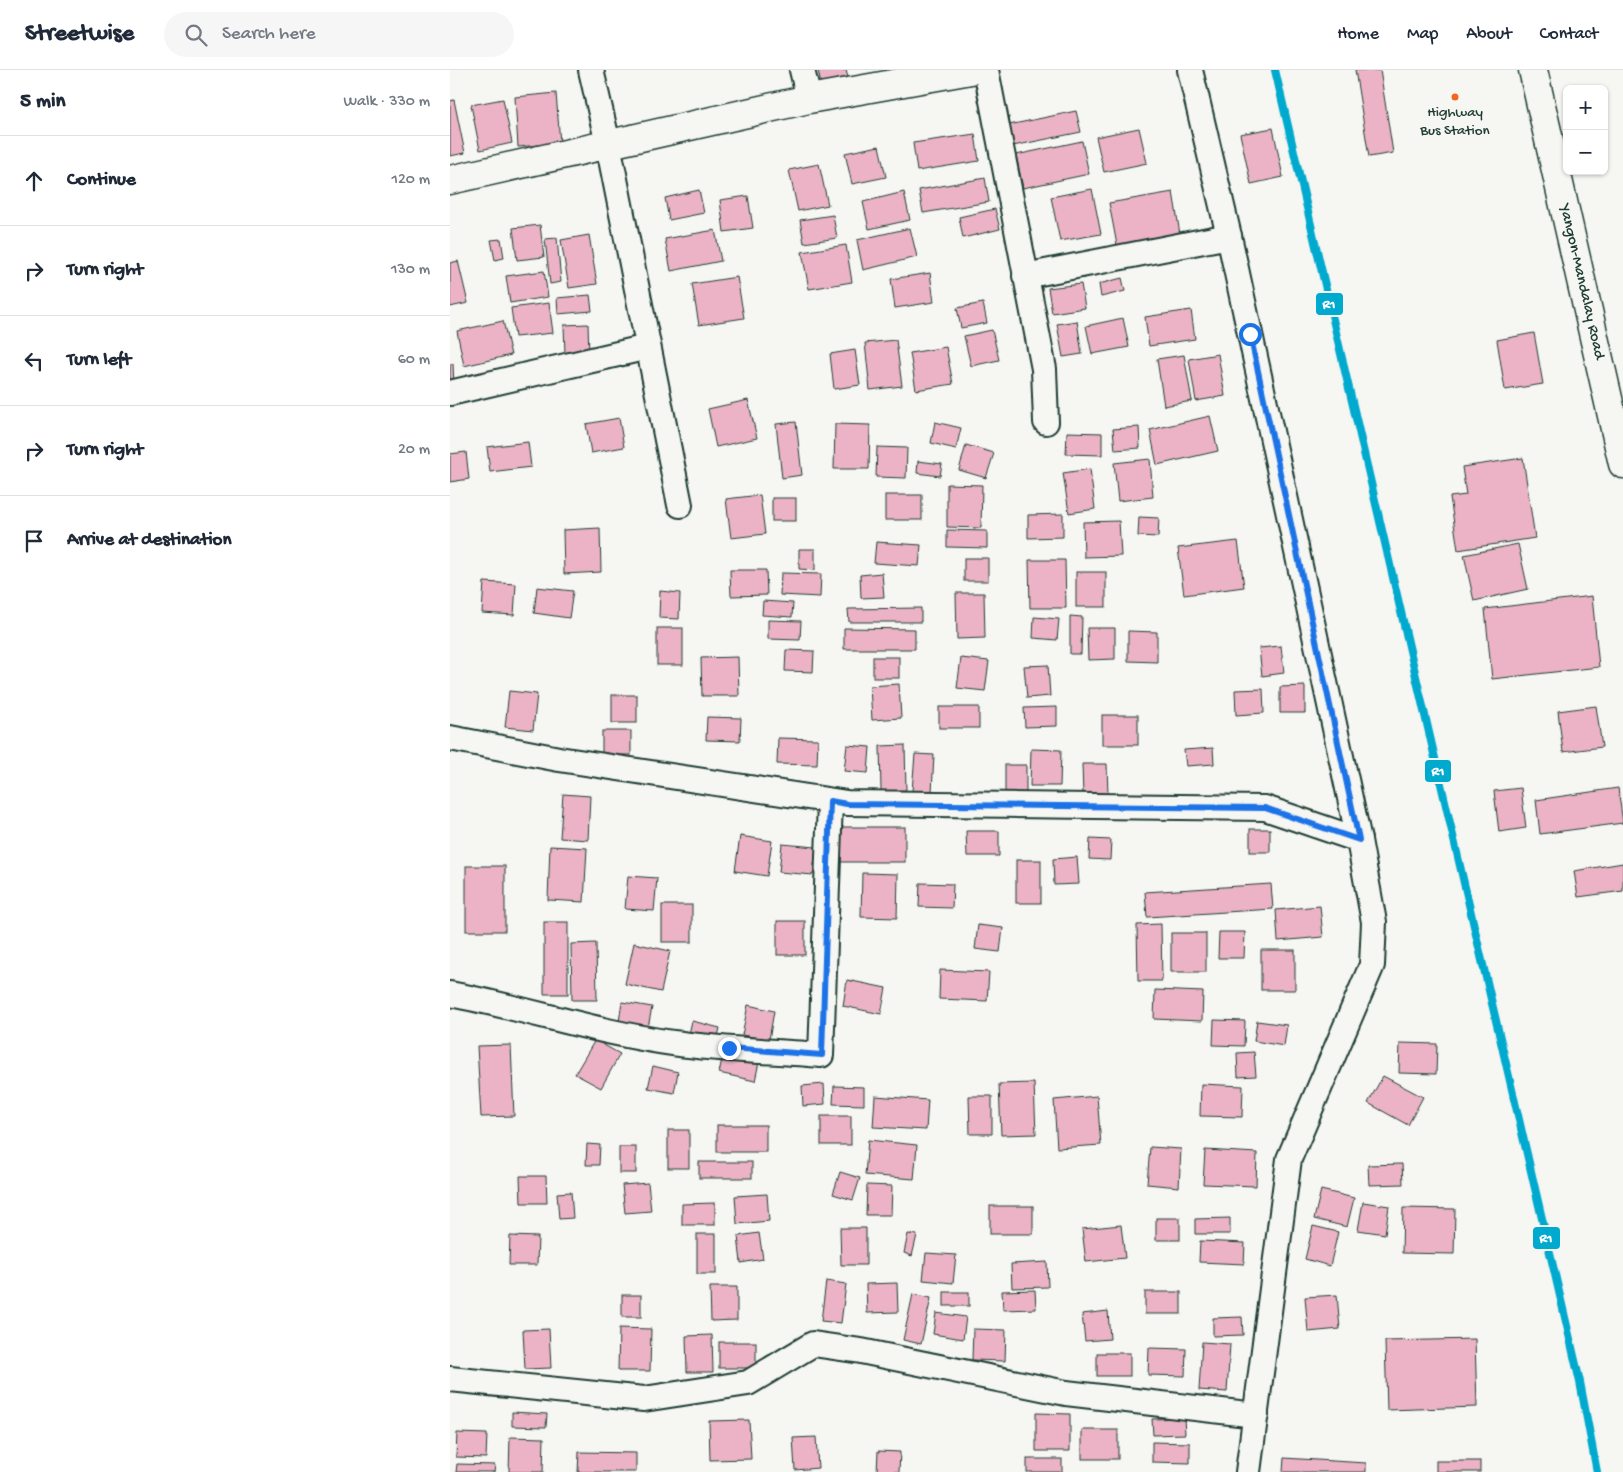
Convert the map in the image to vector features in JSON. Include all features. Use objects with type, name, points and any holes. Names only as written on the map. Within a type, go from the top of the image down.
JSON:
[{"type":"main road","points":[[450,180],[809,99],[971,70]]},
{"type":"main road","name":"Yangon-Mandalay Road","points":[[1533,70],[1623,464]]},
{"type":"street","points":[[591,70],[608,144],[680,505]]},
{"type":"street","points":[[802,70],[809,99]]},
{"type":"street","points":[[986,70],[1044,369],[1046,422]]},
{"type":"street","points":[[1190,70],[1229,236],[1359,840],[1374,922],[1372,966],[1289,1159],[1248,1472]]},
{"type":"street","points":[[1025,276],[1229,236]]},
{"type":"street","points":[[450,392],[648,347]]},
{"type":"street","points":[[450,738],[559,760],[847,804],[1265,808],[1359,840]]},
{"type":"street","points":[[450,994],[498,1003],[562,1021],[673,1043],[822,1055],[830,801]]},
{"type":"street","points":[[450,1379],[644,1399],[748,1383],[813,1344],[861,1351],[1066,1393],[1256,1416]]},
{"type":"building","points":[[818,70],[846,70],[848,78],[821,85]]},
{"type":"building","points":[[1355,70],[1380,70],[1393,153],[1369,157]]},
{"type":"building","points":[[556,93],[560,143],[518,147],[515,97]]},
{"type":"building","points":[[503,99],[512,143],[480,150],[471,105]]},
{"type":"building","points":[[454,100],[465,153],[450,156],[450,101]]},
{"type":"building","points":[[1076,111],[1081,132],[1013,146],[1009,125]]},
{"type":"building","points":[[1139,128],[1147,163],[1104,172],[1096,137]]},
{"type":"building","points":[[1273,128],[1283,177],[1251,184],[1240,134]]},
{"type":"building","points":[[975,134],[979,161],[917,171],[913,143]]},
{"type":"building","points":[[1082,141],[1089,174],[1023,188],[1016,155]]},
{"type":"building","points":[[879,146],[886,177],[852,184],[845,153]]},
{"type":"building","points":[[819,164],[828,205],[798,211],[789,170]]},
{"type":"building","points":[[985,178],[989,202],[923,213],[919,190]]},
{"type":"building","points":[[1092,189],[1101,234],[1060,241],[1051,197]]},
{"type":"building","points":[[699,190],[704,213],[669,220],[665,198]]},
{"type":"building","points":[[904,192],[910,220],[869,229],[863,202]]},
{"type":"building","points":[[1173,192],[1180,234],[1117,245],[1109,203]]},
{"type":"building","points":[[748,196],[753,228],[724,232],[720,200]]},
{"type":"building","points":[[995,209],[1000,229],[963,238],[959,217]]},
{"type":"building","points":[[833,215],[837,238],[804,243],[800,220]]},
{"type":"building","points":[[540,225],[544,257],[517,260],[513,228]]},
{"type":"building","points":[[910,228],[917,257],[863,270],[857,240]]},
{"type":"building","points":[[715,230],[721,261],[671,271],[665,239]]},
{"type":"building","points":[[589,235],[597,284],[569,288],[561,240]]},
{"type":"building","points":[[557,238],[561,282],[550,284],[545,239]]},
{"type":"building","points":[[501,239],[504,258],[495,260],[491,240]]},
{"type":"building","points":[[846,245],[852,282],[809,289],[802,252]]},
{"type":"building","points":[[458,261],[468,303],[450,307],[450,263]]},
{"type":"building","points":[[544,271],[548,297],[510,303],[506,276]]},
{"type":"building","points":[[930,273],[934,302],[895,308],[891,279]]},
{"type":"building","points":[[737,277],[744,318],[699,325],[692,284]]},
{"type":"building","points":[[1122,278],[1125,291],[1101,297],[1099,284]]},
{"type":"building","points":[[1081,284],[1085,308],[1052,313],[1048,288]]},
{"type":"building","points":[[590,295],[592,311],[558,314],[557,298]]},
{"type":"building","points":[[549,303],[553,333],[515,337],[511,308]]},
{"type":"building","points":[[983,303],[987,323],[961,328],[957,308]]},
{"type":"building","points":[[1191,310],[1195,339],[1149,346],[1145,317]]},
{"type":"building","points":[[1123,318],[1129,347],[1092,354],[1086,326]]},
{"type":"building","points":[[503,321],[511,355],[464,366],[457,331]]},
{"type":"building","points":[[1077,321],[1082,354],[1063,357],[1057,324]]},
{"type":"building","points":[[588,324],[589,354],[565,355],[564,325]]},
{"type":"building","points":[[992,330],[999,360],[971,366],[964,336]]},
{"type":"building","points":[[1534,333],[1543,384],[1505,390],[1497,340]]},
{"type":"building","points":[[896,340],[902,386],[870,390],[865,343]]},
{"type":"building","points":[[946,347],[953,384],[916,390],[910,353]]},
{"type":"building","points":[[855,350],[860,385],[834,389],[830,354]]},
{"type":"building","points":[[1218,354],[1225,396],[1196,401],[1189,359]]},
{"type":"building","points":[[1184,355],[1192,401],[1164,406],[1157,359]]},
{"type":"building","points":[[450,364],[453,364],[454,387],[450,387]]},
{"type":"building","points":[[748,400],[757,438],[716,447],[708,409]]},
{"type":"building","points":[[1210,416],[1218,451],[1157,465],[1150,430]]},
{"type":"building","points":[[619,418],[624,447],[591,453],[586,424]]},
{"type":"building","points":[[796,422],[802,475],[782,478],[776,424]]},
{"type":"building","points":[[935,422],[961,428],[956,449],[931,443]]},
{"type":"building","points":[[835,424],[870,425],[869,469],[834,469]]},
{"type":"building","points":[[1139,427],[1140,448],[1115,450],[1113,429]]},
{"type":"building","points":[[1067,432],[1102,433],[1102,455],[1066,454]]},
{"type":"building","points":[[528,442],[531,467],[490,472],[487,447]]},
{"type":"building","points":[[966,445],[994,453],[986,478],[959,470]]},
{"type":"building","points":[[877,447],[907,448],[906,478],[876,477]]},
{"type":"building","points":[[466,452],[469,479],[450,482],[450,454]]},
{"type":"building","points":[[1523,458],[1535,538],[1458,550],[1450,497],[1466,495],[1462,467]]},
{"type":"building","points":[[1150,459],[1153,497],[1118,501],[1114,463]]},
{"type":"building","points":[[918,461],[942,464],[940,476],[917,473]]},
{"type":"building","points":[[1090,469],[1095,509],[1069,513],[1063,473]]},
{"type":"building","points":[[947,484],[982,485],[981,528],[947,527]]},
{"type":"building","points":[[760,495],[765,534],[731,538],[726,499]]},
{"type":"building","points":[[885,495],[922,495],[922,520],[885,520]]},
{"type":"building","points":[[772,498],[796,498],[796,521],[772,521]]},
{"type":"building","points":[[1063,514],[1063,537],[1028,538],[1028,515]]},
{"type":"building","points":[[1139,517],[1159,518],[1158,537],[1138,536]]},
{"type":"building","points":[[1119,521],[1121,556],[1084,557],[1083,522]]},
{"type":"building","points":[[600,528],[601,572],[564,574],[563,530]]},
{"type":"building","points":[[947,530],[987,531],[987,548],[947,547]]},
{"type":"building","points":[[1238,541],[1244,587],[1184,595],[1178,548]]},
{"type":"building","points":[[876,542],[921,545],[919,566],[874,563]]},
{"type":"building","points":[[1518,544],[1528,589],[1474,601],[1464,555]]},
{"type":"building","points":[[799,549],[815,549],[815,570],[799,569]]},
{"type":"building","points":[[964,558],[988,558],[988,581],[964,581]]},
{"type":"building","points":[[1029,560],[1065,560],[1066,608],[1030,608]]},
{"type":"building","points":[[730,570],[766,570],[767,595],[731,596]]},
{"type":"building","points":[[1076,572],[1106,572],[1106,607],[1076,607]]},
{"type":"building","points":[[781,573],[821,574],[820,597],[780,595]]},
{"type":"building","points":[[882,573],[884,597],[861,598],[860,575]]},
{"type":"building","points":[[484,582],[516,584],[514,615],[482,613]]},
{"type":"building","points":[[537,587],[573,591],[569,618],[534,613]]},
{"type":"building","points":[[660,591],[680,593],[679,619],[659,618]]},
{"type":"building","points":[[956,593],[984,593],[985,638],[957,639]]},
{"type":"building","points":[[1592,596],[1599,667],[1492,679],[1485,609]]},
{"type":"building","points":[[763,601],[793,603],[792,617],[762,615]]},
{"type":"building","points":[[921,608],[921,622],[849,622],[848,609]]},
{"type":"building","points":[[1070,616],[1082,617],[1081,654],[1070,654]]},
{"type":"building","points":[[1034,617],[1059,619],[1057,640],[1033,638]]},
{"type":"building","points":[[768,620],[801,621],[800,640],[768,639]]},
{"type":"building","points":[[657,628],[683,628],[683,665],[657,665]]},
{"type":"building","points":[[844,628],[915,629],[915,649],[844,649]]},
{"type":"building","points":[[1087,628],[1115,628],[1115,659],[1088,660]]},
{"type":"building","points":[[1128,631],[1157,632],[1157,662],[1128,661]]},
{"type":"building","points":[[1281,646],[1284,673],[1262,676],[1259,648]]},
{"type":"building","points":[[786,650],[814,651],[813,672],[785,671]]},
{"type":"building","points":[[738,657],[739,696],[702,696],[701,658]]},
{"type":"building","points":[[873,657],[899,657],[899,678],[873,678]]},
{"type":"building","points":[[961,658],[989,661],[985,691],[957,688]]},
{"type":"building","points":[[1048,665],[1050,696],[1027,698],[1024,666]]},
{"type":"building","points":[[899,684],[901,718],[872,720],[870,686]]},
{"type":"building","points":[[1305,686],[1305,713],[1280,713],[1280,687]]},
{"type":"building","points":[[1263,689],[1264,713],[1236,715],[1235,690]]},
{"type":"building","points":[[509,691],[537,694],[533,730],[505,727]]},
{"type":"building","points":[[612,695],[637,695],[637,723],[612,723]]},
{"type":"building","points":[[1596,706],[1602,747],[1563,752],[1558,711]]},
{"type":"building","points":[[939,707],[979,707],[979,728],[939,728]]},
{"type":"building","points":[[1057,707],[1057,726],[1025,727],[1024,708]]},
{"type":"building","points":[[1102,715],[1138,715],[1138,745],[1102,745]]},
{"type":"building","points":[[707,717],[741,718],[740,741],[706,740]]},
{"type":"building","points":[[602,731],[631,731],[631,755],[602,755]]},
{"type":"building","points":[[778,738],[818,739],[817,765],[777,764]]},
{"type":"building","points":[[847,745],[870,747],[868,773],[844,771]]},
{"type":"building","points":[[905,745],[906,790],[881,791],[880,746]]},
{"type":"building","points":[[1213,748],[1214,764],[1186,766],[1184,750]]},
{"type":"building","points":[[1031,749],[1061,750],[1060,786],[1030,786]]},
{"type":"building","points":[[915,754],[934,755],[932,792],[912,791]]},
{"type":"building","points":[[1082,764],[1107,764],[1108,795],[1083,796]]},
{"type":"building","points":[[1005,765],[1026,765],[1026,800],[1005,800]]},
{"type":"building","points":[[1521,788],[1526,828],[1499,832],[1494,791]]},
{"type":"building","points":[[1618,788],[1623,823],[1540,834],[1536,800]]},
{"type":"building","points":[[563,794],[590,796],[588,840],[560,838]]},
{"type":"building","points":[[840,827],[905,827],[905,862],[840,862]]},
{"type":"building","points":[[1250,829],[1270,829],[1270,852],[1250,852]]},
{"type":"building","points":[[966,831],[999,831],[999,856],[967,856]]},
{"type":"building","points":[[740,836],[772,841],[767,876],[735,871]]},
{"type":"building","points":[[1090,839],[1111,840],[1110,860],[1089,859]]},
{"type":"building","points":[[782,844],[816,847],[813,875],[779,872]]},
{"type":"building","points":[[550,846],[587,848],[584,902],[548,900]]},
{"type":"building","points":[[1077,857],[1079,884],[1054,885],[1053,859]]},
{"type":"building","points":[[1016,860],[1041,860],[1041,903],[1016,903]]},
{"type":"building","points":[[1623,863],[1623,891],[1578,897],[1574,871]]},
{"type":"building","points":[[466,866],[505,866],[505,931],[466,931]]},
{"type":"building","points":[[862,873],[898,874],[897,918],[861,917]]},
{"type":"building","points":[[628,876],[657,878],[654,911],[625,909]]},
{"type":"building","points":[[920,883],[953,884],[952,908],[919,907]]},
{"type":"building","points":[[1271,884],[1273,909],[1147,917],[1145,892]]},
{"type":"building","points":[[662,905],[692,905],[692,942],[662,942]]},
{"type":"building","points":[[1320,906],[1323,937],[1278,941],[1276,910]]},
{"type":"building","points":[[777,921],[805,921],[805,955],[777,955]]},
{"type":"building","points":[[544,922],[568,922],[568,994],[544,994]]},
{"type":"building","points":[[1161,924],[1162,981],[1138,981],[1137,925]]},
{"type":"building","points":[[978,925],[1003,928],[1000,952],[975,949]]},
{"type":"building","points":[[1219,932],[1245,932],[1244,958],[1218,958]]},
{"type":"building","points":[[1171,933],[1206,933],[1206,972],[1171,972]]},
{"type":"building","points":[[596,943],[597,1000],[572,1000],[571,944]]},
{"type":"building","points":[[634,943],[670,951],[661,992],[625,984]]},
{"type":"building","points":[[1261,950],[1295,950],[1295,990],[1261,990]]},
{"type":"building","points":[[940,970],[989,972],[987,1001],[939,999]]},
{"type":"building","points":[[847,980],[886,988],[881,1014],[843,1006]]},
{"type":"building","points":[[1155,990],[1203,992],[1202,1021],[1154,1019]]},
{"type":"building","points":[[622,1002],[652,1007],[647,1033],[618,1028]]},
{"type":"building","points":[[748,1005],[774,1011],[769,1040],[742,1035]]},
{"type":"building","points":[[1214,1020],[1245,1021],[1244,1046],[1213,1045]]},
{"type":"building","points":[[692,1021],[720,1028],[717,1040],[689,1034]]},
{"type":"building","points":[[1257,1021],[1287,1025],[1284,1046],[1254,1041]]},
{"type":"building","points":[[595,1040],[620,1054],[601,1088],[575,1074]]},
{"type":"building","points":[[1400,1043],[1437,1044],[1436,1074],[1399,1073]]},
{"type":"building","points":[[511,1045],[514,1116],[481,1117],[477,1046]]},
{"type":"building","points":[[1254,1052],[1256,1076],[1238,1077],[1237,1053]]},
{"type":"building","points":[[723,1054],[759,1062],[755,1081],[719,1073]]},
{"type":"building","points":[[653,1066],[678,1072],[674,1093],[648,1088]]},
{"type":"building","points":[[1383,1076],[1423,1097],[1408,1125],[1368,1103]]},
{"type":"building","points":[[1034,1083],[1036,1134],[1001,1135],[999,1084]]},
{"type":"building","points":[[824,1084],[825,1104],[803,1106],[802,1086]]},
{"type":"building","points":[[1201,1084],[1243,1086],[1242,1117],[1200,1116]]},
{"type":"building","points":[[834,1086],[864,1087],[864,1105],[833,1104]]},
{"type":"building","points":[[875,1096],[928,1100],[926,1130],[873,1127]]},
{"type":"building","points":[[969,1096],[992,1096],[992,1134],[970,1134]]},
{"type":"building","points":[[1097,1096],[1101,1145],[1057,1148],[1054,1100]]},
{"type":"building","points":[[821,1116],[851,1116],[851,1145],[821,1145]]},
{"type":"building","points":[[717,1125],[766,1125],[766,1152],[717,1152]]},
{"type":"building","points":[[668,1130],[689,1130],[689,1168],[668,1168]]},
{"type":"building","points":[[868,1140],[917,1145],[914,1179],[865,1175]]},
{"type":"building","points":[[587,1144],[600,1145],[599,1165],[586,1165]]},
{"type":"building","points":[[619,1147],[636,1147],[636,1173],[619,1173]]},
{"type":"building","points":[[1150,1147],[1181,1149],[1179,1187],[1147,1184]]},
{"type":"building","points":[[1205,1150],[1257,1153],[1256,1186],[1203,1184]]},
{"type":"building","points":[[699,1162],[752,1162],[752,1178],[699,1178]]},
{"type":"building","points":[[1402,1164],[1403,1184],[1369,1185],[1368,1165]]},
{"type":"building","points":[[840,1172],[860,1178],[853,1200],[833,1194]]},
{"type":"building","points":[[520,1176],[546,1176],[547,1203],[521,1203]]},
{"type":"building","points":[[648,1183],[651,1211],[625,1213],[622,1185]]},
{"type":"building","points":[[867,1185],[892,1186],[891,1215],[866,1215]]},
{"type":"building","points":[[1321,1190],[1354,1198],[1347,1227],[1314,1219]]},
{"type":"building","points":[[571,1192],[573,1218],[559,1219],[557,1193]]},
{"type":"building","points":[[767,1194],[769,1221],[737,1224],[735,1196]]},
{"type":"building","points":[[1363,1202],[1389,1206],[1385,1234],[1358,1230]]},
{"type":"building","points":[[715,1203],[715,1225],[682,1225],[682,1204]]},
{"type":"building","points":[[990,1206],[1033,1206],[1033,1234],[990,1234]]},
{"type":"building","points":[[1403,1208],[1455,1209],[1454,1254],[1402,1253]]},
{"type":"building","points":[[1156,1218],[1180,1218],[1180,1240],[1156,1240]]},
{"type":"building","points":[[1230,1218],[1230,1234],[1195,1234],[1195,1219]]},
{"type":"building","points":[[1121,1225],[1125,1258],[1086,1262],[1082,1229]]},
{"type":"building","points":[[1313,1226],[1338,1232],[1330,1266],[1305,1259]]},
{"type":"building","points":[[840,1228],[866,1228],[866,1265],[841,1265]]},
{"type":"building","points":[[759,1233],[763,1259],[741,1263],[738,1236]]},
{"type":"building","points":[[697,1234],[716,1234],[716,1274],[697,1274]]},
{"type":"building","points":[[908,1234],[917,1235],[912,1256],[904,1253]]},
{"type":"building","points":[[510,1236],[538,1237],[537,1265],[509,1265]]},
{"type":"building","points":[[1200,1241],[1245,1243],[1244,1264],[1199,1262]]},
{"type":"building","points":[[926,1253],[956,1255],[953,1283],[923,1280]]},
{"type":"building","points":[[1047,1262],[1048,1287],[1012,1288],[1011,1264]]},
{"type":"building","points":[[826,1281],[846,1284],[841,1323],[821,1321]]},
{"type":"building","points":[[897,1283],[898,1312],[867,1313],[866,1284]]},
{"type":"building","points":[[710,1287],[737,1287],[737,1320],[711,1321]]},
{"type":"building","points":[[1035,1290],[1036,1309],[1003,1310],[1002,1291]]},
{"type":"building","points":[[944,1292],[969,1292],[969,1306],[944,1306]]},
{"type":"building","points":[[1145,1292],[1181,1292],[1181,1314],[1145,1314]]},
{"type":"building","points":[[913,1294],[931,1298],[921,1344],[903,1340]]},
{"type":"building","points":[[622,1295],[641,1295],[641,1317],[622,1317]]},
{"type":"building","points":[[1337,1295],[1340,1329],[1308,1332],[1305,1297]]},
{"type":"building","points":[[1108,1311],[1110,1339],[1085,1341],[1082,1314]]},
{"type":"building","points":[[936,1313],[966,1317],[963,1339],[933,1334]]},
{"type":"building","points":[[1242,1317],[1243,1335],[1213,1336],[1213,1318]]},
{"type":"building","points":[[619,1328],[651,1329],[650,1371],[618,1371]]},
{"type":"building","points":[[549,1329],[551,1368],[525,1369],[523,1330]]},
{"type":"building","points":[[973,1329],[1006,1330],[1005,1361],[972,1360]]},
{"type":"building","points":[[712,1335],[713,1372],[687,1372],[686,1336]]},
{"type":"building","points":[[1475,1339],[1477,1407],[1387,1410],[1385,1341]]},
{"type":"building","points":[[719,1342],[756,1342],[756,1368],[719,1368]]},
{"type":"building","points":[[1202,1342],[1230,1344],[1227,1392],[1199,1390]]},
{"type":"building","points":[[1149,1348],[1186,1349],[1185,1376],[1148,1375]]},
{"type":"building","points":[[1097,1353],[1130,1353],[1130,1376],[1097,1376]]},
{"type":"building","points":[[512,1412],[547,1414],[546,1427],[512,1426]]},
{"type":"building","points":[[1036,1413],[1070,1414],[1070,1451],[1036,1451]]},
{"type":"building","points":[[1184,1418],[1185,1434],[1153,1435],[1152,1419]]},
{"type":"building","points":[[749,1420],[751,1459],[710,1460],[709,1421]]},
{"type":"building","points":[[1082,1430],[1118,1430],[1118,1459],[1082,1459]]},
{"type":"building","points":[[457,1433],[487,1434],[486,1458],[456,1457]]},
{"type":"building","points":[[510,1437],[544,1438],[543,1472],[509,1472]]},
{"type":"building","points":[[816,1437],[818,1468],[795,1470],[793,1438]]},
{"type":"building","points":[[1152,1442],[1190,1443],[1190,1463],[1152,1462]]},
{"type":"building","points":[[878,1451],[900,1452],[899,1472],[877,1472]]},
{"type":"building","points":[[579,1452],[636,1453],[636,1472],[578,1472]]},
{"type":"building","points":[[1284,1458],[1366,1463],[1366,1472],[1283,1472]]},
{"type":"building","points":[[1027,1459],[1062,1459],[1062,1472],[1027,1472]]},
{"type":"building","points":[[1436,1461],[1480,1461],[1480,1472],[1436,1472]]},
{"type":"building","points":[[457,1464],[495,1465],[494,1472],[456,1472]]},
{"type":"transit line","name":"R1","points":[[1275,70],[1580,1382],[1597,1472]]},
{"type":"place","name":"Highway Bus Station","points":[[1455,97]]},
{"type":"route","points":[[729,1048],[822,1055],[830,801],[847,804],[1265,808],[1359,840],[1250,334]]}]
